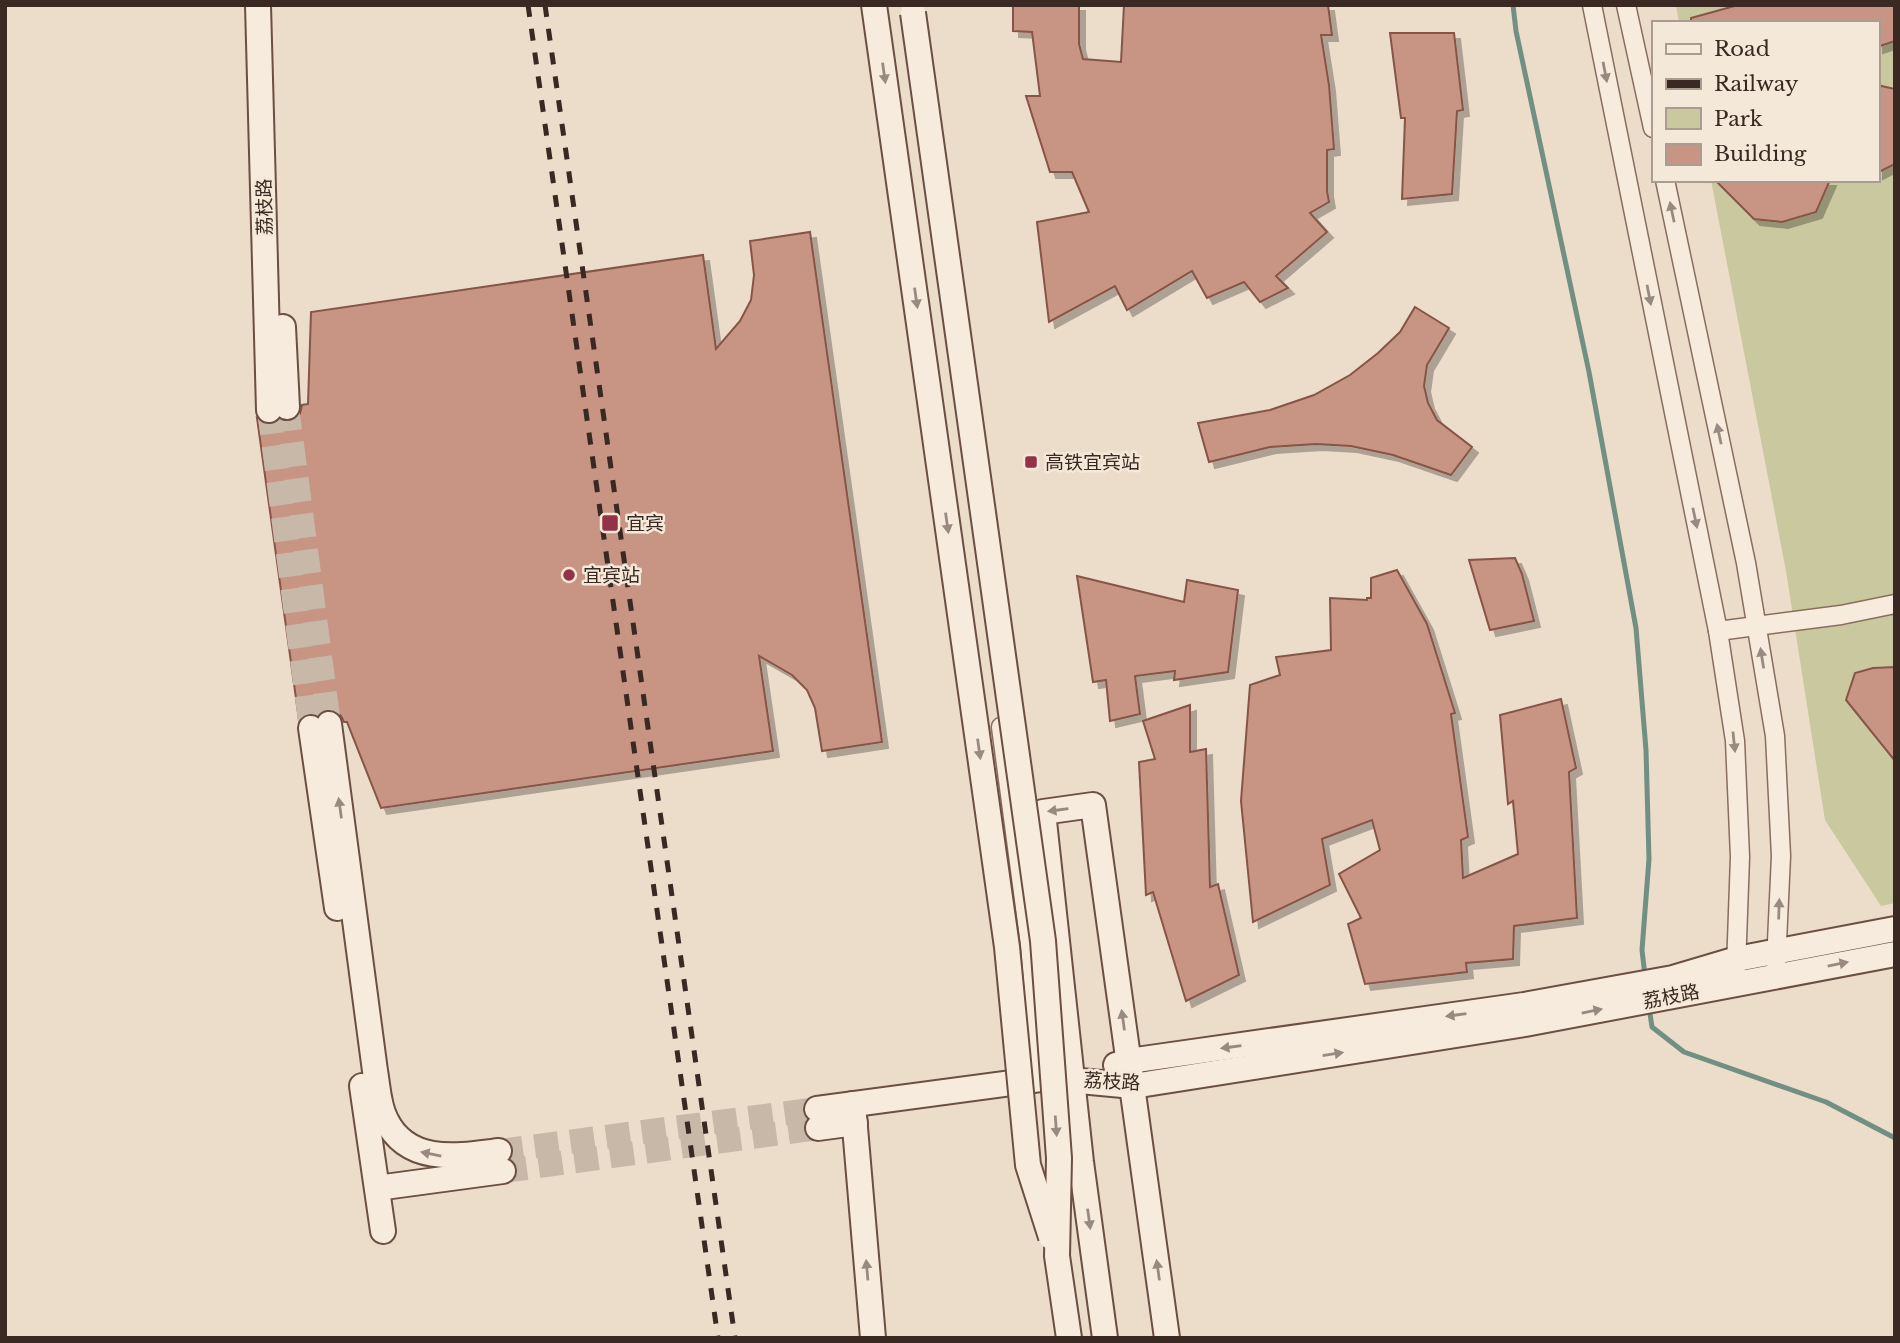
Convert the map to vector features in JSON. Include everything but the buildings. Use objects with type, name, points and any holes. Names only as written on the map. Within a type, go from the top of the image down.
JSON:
[{"type":"street","points":[[874,5],[1006,947],[1028,1165],[1057,1256],[1069,1338]]},
{"type":"street","points":[[903,5],[1028,931],[1041,1079]]},
{"type":"street","points":[[911,5],[1043,941],[1059,1158],[1057,1256]]},
{"type":"street","points":[[1626,5],[1652,123]]},
{"type":"street","name":"荔枝路","points":[[263,6],[278,247],[278,408]]},
{"type":"street","points":[[1598,7],[1718,631],[1734,741],[1740,856],[1735,984]]},
{"type":"street","points":[[1665,182],[1732,494],[1775,736],[1779,802],[1778,951],[1773,976]]},
{"type":"street","points":[[1718,631],[1841,615],[1895,604]]},
{"type":"street","points":[[377,1188],[501,1161],[426,1154],[403,1141],[385,1119],[320,726],[377,1188],[383,1231]]},
{"type":"street","points":[[1105,1338],[1072,1079],[1043,812],[1093,805],[1167,1338]]},
{"type":"street","name":"荔枝路","points":[[1674,987],[1737,959],[1895,929]]},
{"type":"street","name":"荔枝路","points":[[817,1119],[1041,1079],[1131,1074],[1525,1015],[1674,987],[1735,984],[1895,954]]},
{"type":"street","points":[[854,1114],[873,1338]]},
{"type":"green space","points":[[1676,5],[1895,5],[1895,903],[1881,906],[1825,820],[1786,571],[1711,182],[1879,182],[1879,21],[1679,21]]},
{"type":"waterway","points":[[1513,5],[1516,31],[1589,372],[1636,628],[1646,750],[1649,859],[1642,950],[1645,976]]},
{"type":"waterway","points":[[1649,1007],[1652,1027],[1684,1052],[1826,1102],[1895,1138]]},
{"type":"tunnel","points":[[287,407],[329,724]]},
{"type":"tunnel","points":[[269,410],[311,728]]},
{"type":"tunnel","points":[[499,1151],[817,1109]]},
{"type":"tunnel","points":[[503,1171],[818,1128]]},
{"type":"railway","points":[[528,5],[718,1338]]},
{"type":"railway","points":[[545,5],[735,1338]]},
{"type":"place","name":"高铁宜宾站","points":[[1031,462]]},
{"type":"place","name":"宜宾","points":[[610,523]]},
{"type":"place","name":"宜宾站","points":[[569,575]]}]
